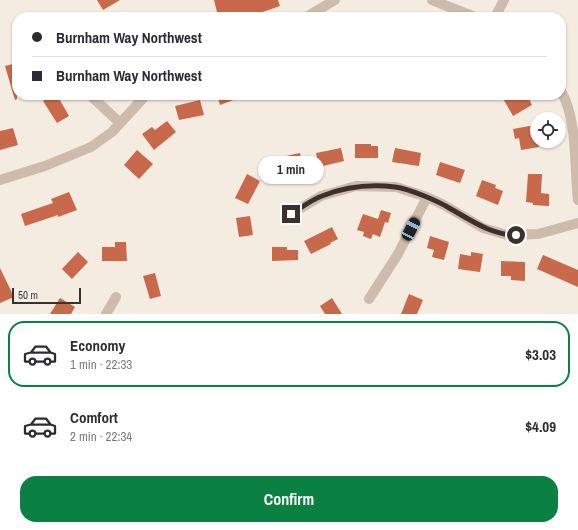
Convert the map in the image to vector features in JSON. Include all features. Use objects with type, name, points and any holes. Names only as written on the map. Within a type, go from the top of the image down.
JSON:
[{"type":"street","points":[[315,12],[336,0]]},
{"type":"street","points":[[432,0],[462,12]]},
{"type":"street","points":[[498,12],[504,0]]},
{"type":"street","points":[[566,99],[574,113],[578,200]]},
{"type":"street","points":[[96,100],[120,122]]},
{"type":"street","points":[[0,180],[45,166],[91,146],[112,132],[141,100]]},
{"type":"street","points":[[291,214],[321,196],[356,186],[396,187],[427,197],[444,205],[483,228],[507,235],[538,234],[578,223]]},
{"type":"street","points":[[369,298],[398,254],[427,197]]},
{"type":"street","points":[[106,314],[116,297]]},
{"type":"building","points":[[97,0],[120,0],[103,10]]},
{"type":"building","points":[[214,0],[278,0],[280,6],[263,12],[217,12]]},
{"type":"building","points":[[12,64],[12,90],[5,66]]},
{"type":"building","points":[[60,100],[69,116],[57,123],[43,101]]},
{"type":"building","points":[[200,100],[204,115],[179,120],[175,106]]},
{"type":"building","points":[[218,100],[233,100],[220,105]]},
{"type":"building","points":[[504,100],[530,100],[532,105],[513,116]]},
{"type":"building","points":[[167,121],[176,132],[154,150],[142,134],[152,127],[155,130]]},
{"type":"building","points":[[530,126],[530,148],[533,148],[521,150],[519,138],[515,139],[513,129]]},
{"type":"building","points":[[13,128],[18,145],[0,150],[0,131]]},
{"type":"building","points":[[355,144],[371,144],[371,146],[378,146],[378,158],[355,158]]},
{"type":"building","points":[[341,148],[344,161],[319,167],[316,153]]},
{"type":"building","points":[[395,148],[421,153],[419,166],[392,162]]},
{"type":"building","points":[[137,150],[153,164],[139,179],[124,165]]},
{"type":"building","points":[[300,153],[304,169],[281,175],[277,158]]},
{"type":"building","points":[[440,162],[465,170],[460,183],[436,175]]},
{"type":"building","points":[[247,174],[260,181],[248,204],[235,198]]},
{"type":"building","points":[[528,174],[542,174],[541,193],[549,194],[549,206],[533,205],[533,203],[526,202]]},
{"type":"building","points":[[482,180],[496,185],[495,188],[503,191],[498,205],[476,196]]},
{"type":"building","points":[[69,192],[77,210],[25,226],[21,214],[53,203],[51,199]]},
{"type":"building","points":[[381,210],[391,213],[388,223],[385,222],[380,237],[373,234],[371,239],[363,236],[364,232],[357,230],[363,214],[378,219]]},
{"type":"building","points":[[250,216],[253,235],[239,237],[236,218]]},
{"type":"building","points":[[332,227],[338,239],[311,254],[304,241]]},
{"type":"building","points":[[430,236],[449,242],[444,260],[432,257],[434,250],[427,248]]},
{"type":"building","points":[[115,242],[126,242],[127,261],[102,261],[102,247],[115,247]]},
{"type":"building","points":[[272,247],[287,247],[287,250],[298,250],[298,260],[272,261]]},
{"type":"building","points":[[78,252],[88,262],[72,279],[62,269]]},
{"type":"building","points":[[471,252],[483,254],[480,272],[458,269],[460,254],[471,256]]},
{"type":"building","points":[[543,255],[578,270],[578,287],[537,269]]},
{"type":"building","points":[[501,261],[525,262],[525,281],[511,280],[511,276],[501,276]]},
{"type":"building","points":[[0,268],[14,297],[0,303]]},
{"type":"building","points":[[155,273],[161,296],[150,299],[143,276]]},
{"type":"building","points":[[409,294],[423,300],[417,314],[401,314]]},
{"type":"building","points":[[60,298],[75,307],[71,314],[50,314]]},
{"type":"building","points":[[332,298],[342,314],[325,314],[320,306]]},
{"type":"route","points":[[291,214],[321,196],[356,186],[396,187],[427,197],[444,205],[483,228],[507,235],[516,235]]}]
